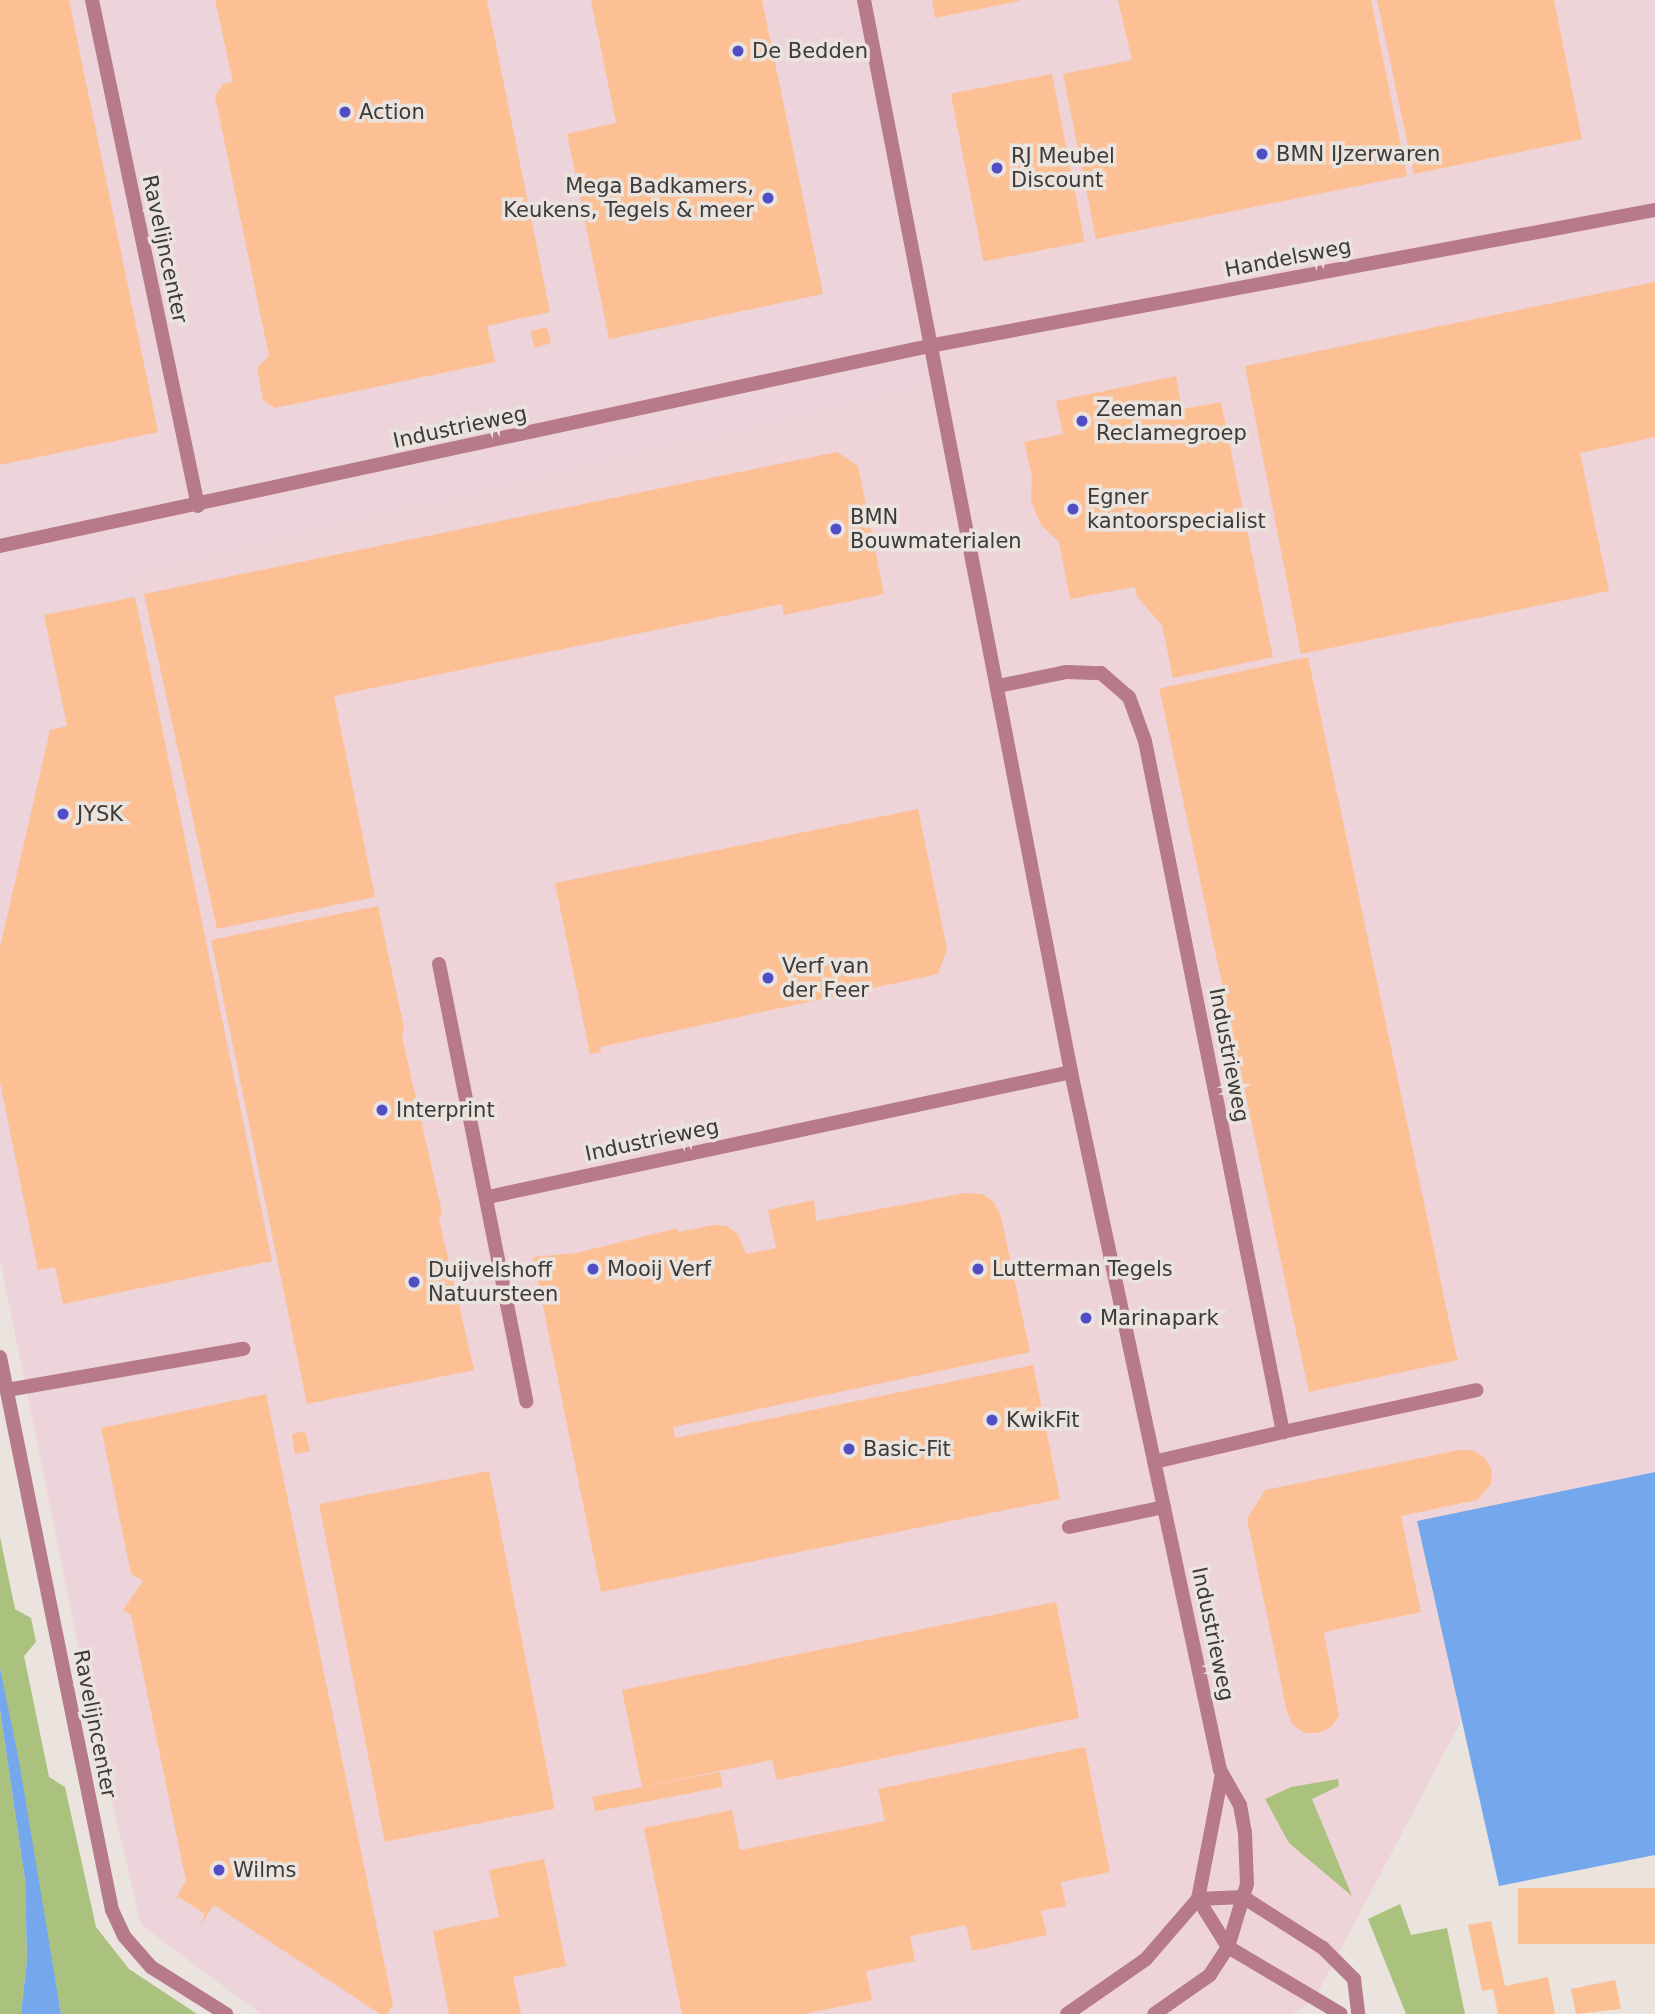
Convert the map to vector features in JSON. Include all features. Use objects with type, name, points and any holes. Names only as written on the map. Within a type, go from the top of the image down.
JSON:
[{"type":"street","name":"Ravelijncenter","points":[[92,0],[198,506]]},
{"type":"street","name":"Industrieweg","points":[[864,0],[1071,1072],[1222,1774],[1240,1805],[1247,1884],[1228,1947],[1210,1975],[1154,2014]]},
{"type":"street","name":"Handelsweg","points":[[929,346],[1655,210]]},
{"type":"street","name":"Industrieweg","points":[[0,546],[198,506],[929,346]]},
{"type":"street","name":"Industrieweg","points":[[998,686],[1066,672],[1101,673],[1129,697],[1145,741],[1283,1432]]},
{"type":"street","points":[[439,964],[488,1197],[526,1401]]},
{"type":"street","name":"Industrieweg","points":[[488,1197],[1071,1072]]},
{"type":"street","points":[[6,1390],[243,1349]]},
{"type":"street","name":"Ravelijncenter","points":[[0,1356],[112,1910],[124,1936],[151,1967],[226,2014]]},
{"type":"street","points":[[1154,1462],[1477,1390]]},
{"type":"street","points":[[1069,1527],[1164,1507]]},
{"type":"street","name":"Industrieweg","points":[[1198,1899],[1222,1774]]},
{"type":"street","points":[[1067,2014],[1146,1959],[1198,1899],[1243,1896],[1338,1959],[1354,1979],[1358,2014]]},
{"type":"street","points":[[1198,1899],[1228,1947],[1342,2014]]},
{"type":"shaded area","points":[[0,0],[868,0],[957,381],[138,575],[295,1366],[274,1376],[406,2014],[261,2014],[141,1925],[96,1732],[0,1260]]},
{"type":"shaded area","points":[[868,0],[1655,0],[1655,1472],[1417,1522],[1461,1721],[1314,2000],[1292,2014],[406,2014],[274,1376],[295,1366],[138,575],[957,381]]},
{"type":"green space","points":[[0,1537],[15,1609],[31,1618],[36,1642],[24,1656],[49,1777],[65,1787],[96,1927],[129,1969],[197,2014],[61,2014],[0,1668]]},
{"type":"green space","points":[[0,1710],[25,1880],[27,1960],[21,2014],[0,2014]]},
{"type":"green space","points":[[1338,1779],[1339,1786],[1312,1799],[1352,1896],[1289,1843],[1265,1799],[1291,1787]]},
{"type":"green space","points":[[1400,1904],[1411,1935],[1447,1928],[1465,2014],[1406,2014],[1368,1919]]},
{"type":"water","points":[[1655,1472],[1655,1855],[1499,1886],[1417,1521]]},
{"type":"water","points":[[0,1668],[19,1761],[61,2014],[21,2014],[27,1960],[25,1880],[0,1710]]},
{"type":"building","points":[[0,0],[69,0],[158,432],[0,465]]},
{"type":"building","points":[[215,0],[487,0],[550,312],[487,326],[495,362],[275,408],[263,400],[257,368],[269,356],[215,96],[223,84],[233,82]]},
{"type":"building","points":[[591,0],[762,0],[823,294],[609,339],[567,134],[616,123]]},
{"type":"building","points":[[932,0],[1019,0],[1019,1],[935,18]]},
{"type":"building","points":[[1118,0],[1371,0],[1407,176],[1096,239],[1063,74],[1132,60]]},
{"type":"building","points":[[1377,0],[1554,0],[1582,139],[1414,174]]},
{"type":"building","points":[[1052,74],[1085,242],[984,262],[951,94]]},
{"type":"building","points":[[1655,282],[1655,437],[1580,453],[1609,591],[1301,654],[1245,366]]},
{"type":"building","points":[[547,327],[551,344],[534,347],[530,331]]},
{"type":"building","points":[[1176,376],[1182,409],[1221,402],[1273,657],[1173,678],[1162,625],[1137,597],[1135,587],[1070,599],[1059,542],[1041,525],[1031,501],[1032,476],[1024,442],[1063,434],[1056,401]]},
{"type":"building","points":[[837,452],[858,466],[884,594],[784,615],[782,604],[334,696],[375,897],[217,929],[144,594]]},
{"type":"building","points":[[135,597],[272,1261],[63,1304],[55,1267],[38,1270],[0,1082],[0,947],[50,730],[67,726],[44,615]]},
{"type":"building","points":[[1308,657],[1457,1360],[1309,1392],[1159,689]]},
{"type":"building","points":[[918,809],[947,949],[938,974],[600,1047],[601,1052],[590,1054],[555,883]]},
{"type":"building","points":[[378,906],[404,1028],[402,1037],[442,1212],[439,1219],[474,1370],[307,1404],[211,940]]},
{"type":"building","points":[[965,1193],[982,1194],[994,1202],[1001,1217],[1030,1352],[673,1427],[675,1438],[1033,1365],[1060,1499],[601,1592],[533,1257],[576,1253],[678,1228],[678,1232],[713,1225],[727,1226],[738,1234],[746,1254],[776,1248],[768,1210],[814,1200],[816,1221]]},
{"type":"building","points":[[266,1394],[393,2005],[387,2014],[380,2014],[214,1905],[200,1926],[205,1914],[179,1897],[174,1901],[186,1881],[131,1615],[123,1610],[143,1581],[131,1574],[101,1428]]},
{"type":"building","points":[[305,1431],[310,1451],[295,1454],[292,1434]]},
{"type":"building","points":[[1459,1450],[1473,1450],[1485,1458],[1492,1470],[1491,1484],[1477,1500],[1401,1516],[1421,1612],[1324,1632],[1339,1716],[1331,1727],[1318,1733],[1305,1733],[1293,1725],[1287,1712],[1247,1519],[1265,1490]]},
{"type":"building","points":[[489,1471],[555,1809],[385,1842],[319,1504]]},
{"type":"building","points":[[1056,1602],[1079,1718],[777,1780],[772,1760],[642,1787],[622,1690]]},
{"type":"building","points":[[1085,1747],[1110,1872],[1061,1882],[1066,1906],[1041,1911],[1047,1935],[972,1951],[966,1925],[910,1936],[915,1961],[866,1971],[872,2000],[804,2014],[682,2014],[644,1828],[732,1810],[740,1850],[885,1821],[878,1789]]},
{"type":"building","points":[[720,1772],[723,1787],[595,1812],[592,1797]]},
{"type":"building","points":[[544,1859],[566,1966],[513,1977],[521,2014],[449,2014],[433,1931],[499,1917],[489,1870]]},
{"type":"building","points":[[1518,1888],[1655,1888],[1655,1944],[1518,1944]]},
{"type":"building","points":[[1491,1921],[1505,1986],[1548,1977],[1555,2014],[1498,2014],[1493,1989],[1482,1991],[1468,1925]]},
{"type":"building","points":[[1615,1980],[1621,2009],[1576,2014],[1571,1989]]},
{"type":"place","name":"De Bedden","points":[[738,51]]},
{"type":"place","name":"Action","points":[[345,112]]},
{"type":"place","name":"BMN IJzerwaren","points":[[1262,154]]},
{"type":"place","name":"RJ Meubel Discount","points":[[997,168]]},
{"type":"place","name":"Mega Badkamers, Keukens, Tegels & meer","points":[[768,198]]},
{"type":"place","name":"Zeeman Reclamegroep","points":[[1082,421]]},
{"type":"place","name":"Egner kantoorspecialist","points":[[1073,509]]},
{"type":"place","name":"BMN Bouwmaterialen","points":[[836,529]]},
{"type":"place","name":"JYSK","points":[[63,814]]},
{"type":"place","name":"Verf van der Feer","points":[[768,978]]},
{"type":"place","name":"Interprint","points":[[382,1110]]},
{"type":"place","name":"Mooij Verf","points":[[593,1269]]},
{"type":"place","name":"Lutterman Tegels","points":[[978,1269]]},
{"type":"place","name":"Duijvelshoff Natuursteen","points":[[414,1282]]},
{"type":"place","name":"Marinapark","points":[[1086,1318]]},
{"type":"place","name":"KwikFit","points":[[992,1420]]},
{"type":"place","name":"Basic-Fit","points":[[849,1449]]},
{"type":"place","name":"Wilms","points":[[219,1870]]}]
